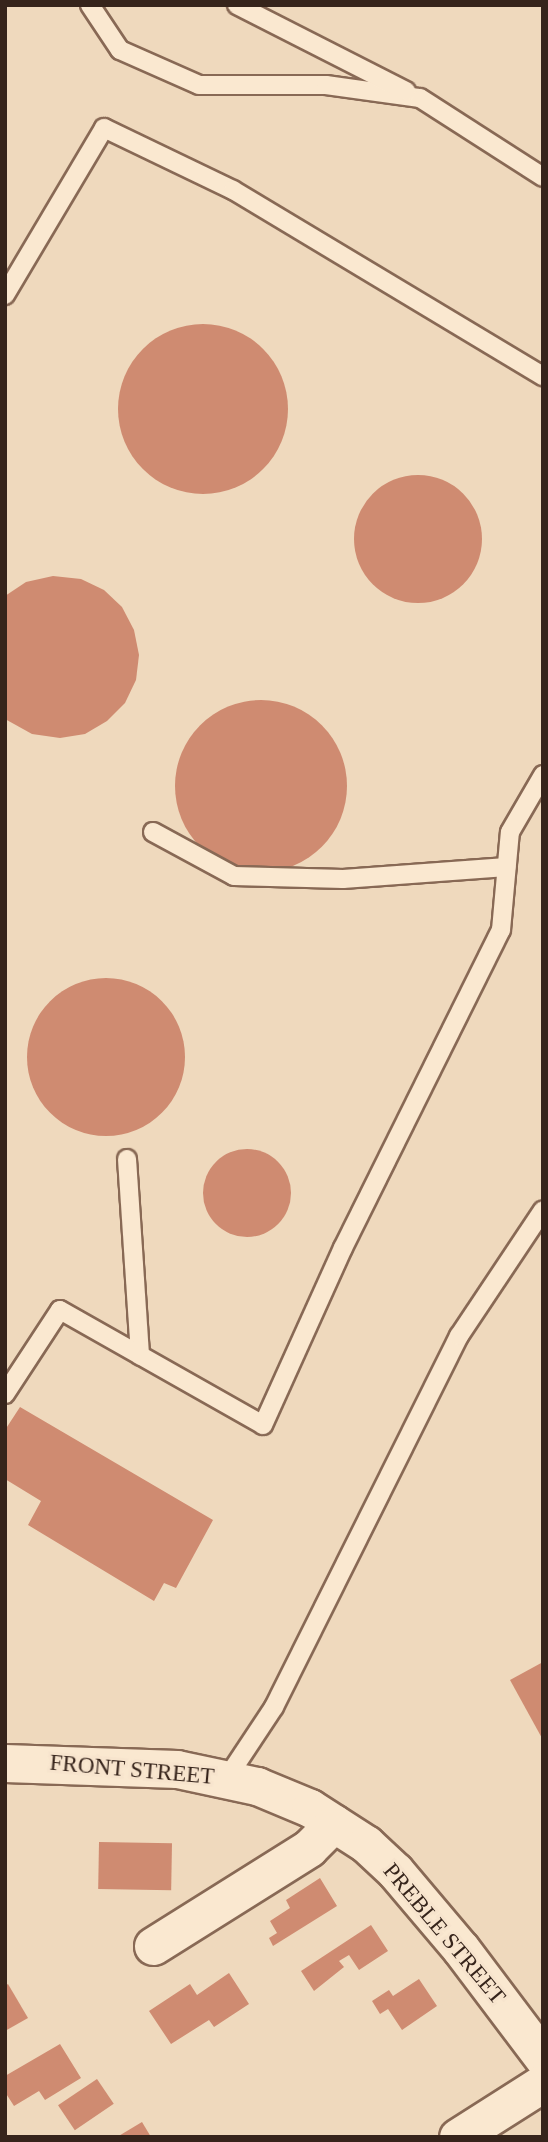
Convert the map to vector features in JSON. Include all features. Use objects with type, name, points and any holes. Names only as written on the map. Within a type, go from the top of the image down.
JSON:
[{"type":"street","name":"FRONT STREET","points":[[5,1763],[127,1765],[227,1778],[293,1800],[334,1823]]},
{"type":"street","points":[[153,1946],[309,1848],[334,1823]]},
{"type":"street","name":"PREBLE STREET","points":[[334,1823],[366,1844],[419,1897],[543,2058]]},
{"type":"street","points":[[458,2137],[543,2082]]},
{"type":"lane","points":[[90,5],[120,50],[199,85],[326,85],[420,98]]},
{"type":"lane","points":[[237,5],[420,98],[543,177]]},
{"type":"lane","points":[[5,295],[104,128],[233,190],[543,376]]},
{"type":"lane","points":[[5,1394],[60,1310],[263,1425],[343,1248],[502,930],[510,832],[543,775]]},
{"type":"lane","points":[[153,832],[234,876],[343,879],[507,867]]},
{"type":"lane","points":[[127,1159],[140,1356]]},
{"type":"lane","points":[[227,1778],[274,1707],[459,1336],[543,1210]]},
{"type":"building","points":[[203,324],[235,331],[263,349],[281,377],[288,409],[281,441],[263,469],[235,487],[203,494],[171,487],[143,469],[125,441],[118,409],[125,377],[143,349],[171,331]]},
{"type":"building","points":[[418,475],[443,480],[463,494],[477,514],[482,539],[477,564],[463,584],[443,598],[418,603],[393,598],[373,584],[359,564],[354,539],[359,514],[373,494],[393,480]]},
{"type":"building","points":[[53,576],[81,579],[104,590],[122,607],[134,630],[139,655],[136,680],[125,703],[107,721],[85,734],[60,738],[32,734],[5,719],[5,596],[26,582]]},
{"type":"building","points":[[261,700],[294,707],[322,725],[340,753],[347,786],[340,819],[322,847],[294,865],[261,872],[228,865],[200,847],[182,819],[175,786],[182,753],[200,725],[228,707]]},
{"type":"building","points":[[106,978],[136,984],[162,1001],[179,1027],[185,1057],[179,1087],[162,1113],[136,1130],[106,1136],[76,1130],[50,1113],[33,1087],[27,1057],[33,1027],[50,1001],[76,984]]},
{"type":"building","points":[[238,1149],[256,1149],[272,1156],[284,1168],[291,1184],[291,1202],[284,1218],[272,1230],[256,1237],[238,1237],[222,1230],[210,1218],[203,1202],[203,1184],[210,1168],[222,1156]]},
{"type":"building","points":[[20,1407],[213,1520],[176,1588],[164,1583],[154,1601],[28,1525],[41,1501],[5,1479],[5,1430]]},
{"type":"building","points":[[543,1662],[543,1740],[510,1680]]},
{"type":"building","points":[[99,1842],[172,1843],[171,1890],[98,1889]]},
{"type":"building","points":[[320,1878],[337,1906],[273,1946],[269,1938],[277,1933],[270,1921],[290,1908],[286,1900]]},
{"type":"building","points":[[371,1925],[388,1951],[359,1970],[349,1955],[339,1961],[344,1967],[314,1991],[301,1971]]},
{"type":"building","points":[[229,1973],[249,2004],[214,2027],[209,2020],[171,2044],[149,2011],[190,1984],[197,1995]]},
{"type":"building","points":[[419,1979],[437,2006],[402,2030],[388,2009],[380,2014],[372,2001],[389,1990],[393,1996]]},
{"type":"building","points":[[8,1984],[28,2018],[5,2031],[5,1986]]},
{"type":"building","points":[[60,2044],[81,2078],[45,2100],[39,2091],[14,2106],[5,2092],[5,2076]]},
{"type":"building","points":[[97,2079],[114,2104],[75,2130],[58,2105]]},
{"type":"building","points":[[142,2122],[151,2137],[117,2137]]}]
